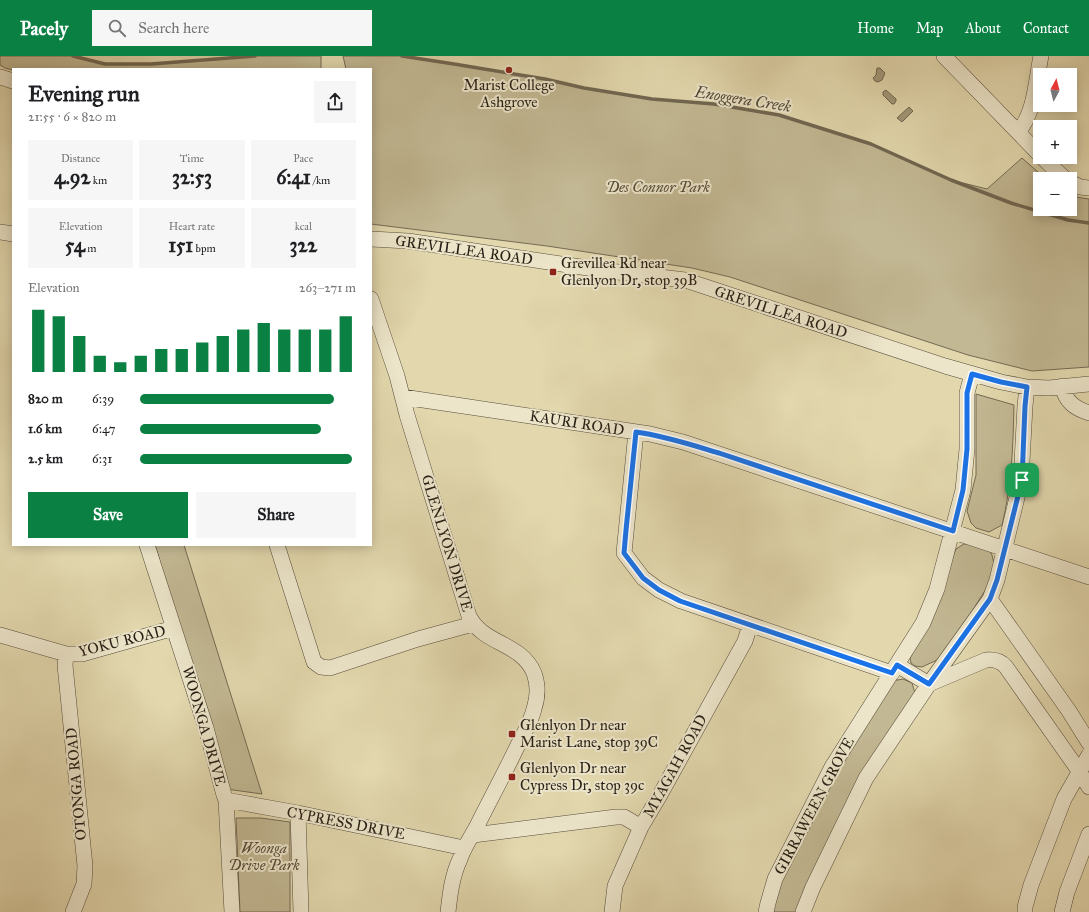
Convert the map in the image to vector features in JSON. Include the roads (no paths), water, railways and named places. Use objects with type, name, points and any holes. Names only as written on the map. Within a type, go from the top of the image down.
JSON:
[{"type":"street","points":[[944,56],[1033,148]]},
{"type":"street","points":[[1018,132],[1023,127],[1031,111],[1041,56]]},
{"type":"street","points":[[0,77],[12,81]]},
{"type":"street","points":[[1049,164],[1058,172]]},
{"type":"street","points":[[1077,186],[1089,188]]},
{"type":"street","points":[[0,232],[12,234]]},
{"type":"street","name":"GREVILLEA ROAD","points":[[372,239],[408,241],[601,270],[685,280],[972,374]]},
{"type":"street","name":"GLENLYON DRIVE","points":[[372,301],[403,396],[407,416],[446,542],[473,624],[487,636],[524,656],[533,670],[537,687],[536,702],[532,715],[473,835],[464,848],[454,876],[448,912]]},
{"type":"street","points":[[972,374],[1027,387],[1049,388],[1089,384]]},
{"type":"street","name":"GIRRAWEEN GROVE","points":[[766,912],[775,879],[832,767],[923,623],[937,589],[963,490],[967,449],[967,393],[972,374]]},
{"type":"street","points":[[1062,386],[1069,403],[1077,409],[1089,413]]},
{"type":"street","points":[[803,912],[813,887],[866,778],[929,684],[990,599],[997,580],[1022,480],[1027,387]]},
{"type":"street","name":"KAURI ROAD","points":[[403,396],[650,434],[690,444],[1089,577]]},
{"type":"street","points":[[636,432],[624,553],[643,578],[659,590],[680,601],[750,625],[894,669],[929,684],[986,660],[993,660],[1002,663],[1080,772],[1089,787]]},
{"type":"street","name":"WOONGA DRIVE","points":[[147,546],[206,728],[226,800],[232,912]]},
{"type":"street","points":[[277,546],[314,662],[321,667],[330,668],[418,639],[473,624]]},
{"type":"street","points":[[990,599],[1069,711],[1089,743]]},
{"type":"street","name":"MYAGAH ROAD","points":[[612,912],[616,886],[641,827],[745,641],[750,625]]},
{"type":"street","name":"YOKU ROAD","points":[[0,635],[66,654],[82,654],[174,628]]},
{"type":"street","name":"OTONGA ROAD","points":[[66,654],[65,664],[85,866],[84,884],[73,912]]},
{"type":"street","points":[[1025,912],[1031,886],[1064,799],[1089,755]]},
{"type":"street","name":"CYPRESS DRIVE","points":[[226,800],[234,803],[298,813],[464,848]]},
{"type":"street","points":[[298,813],[301,912]]},
{"type":"street","points":[[473,835],[616,817],[624,817],[641,827]]},
{"type":"street","points":[[1062,912],[1067,892],[1089,834]]},
{"type":"waterway","name":"Enoggera Creek","points":[[73,56],[105,64],[151,64],[255,56]]},
{"type":"waterway","name":"Enoggera Creek","points":[[402,56],[545,79],[584,88],[652,99],[714,104],[779,115],[871,144],[951,180],[1011,203],[1068,220],[1089,223]]},
{"type":"place","name":"Marist College Ashgrove","points":[[509,70]]},
{"type":"place","name":"Grevillea Rd near Glenlyon Dr, stop 39B","points":[[553,272]]},
{"type":"place","name":"Glenlyon Dr near Marist Lane, stop 39C","points":[[512,734]]},
{"type":"place","name":"Glenlyon Dr near Cypress Dr, stop 39c","points":[[512,777]]},
{"type":"park label","name":"Des Connor Park","points":[[658,187]]},
{"type":"park label","name":"Woonga Drive Park","points":[[264,856]]}]
